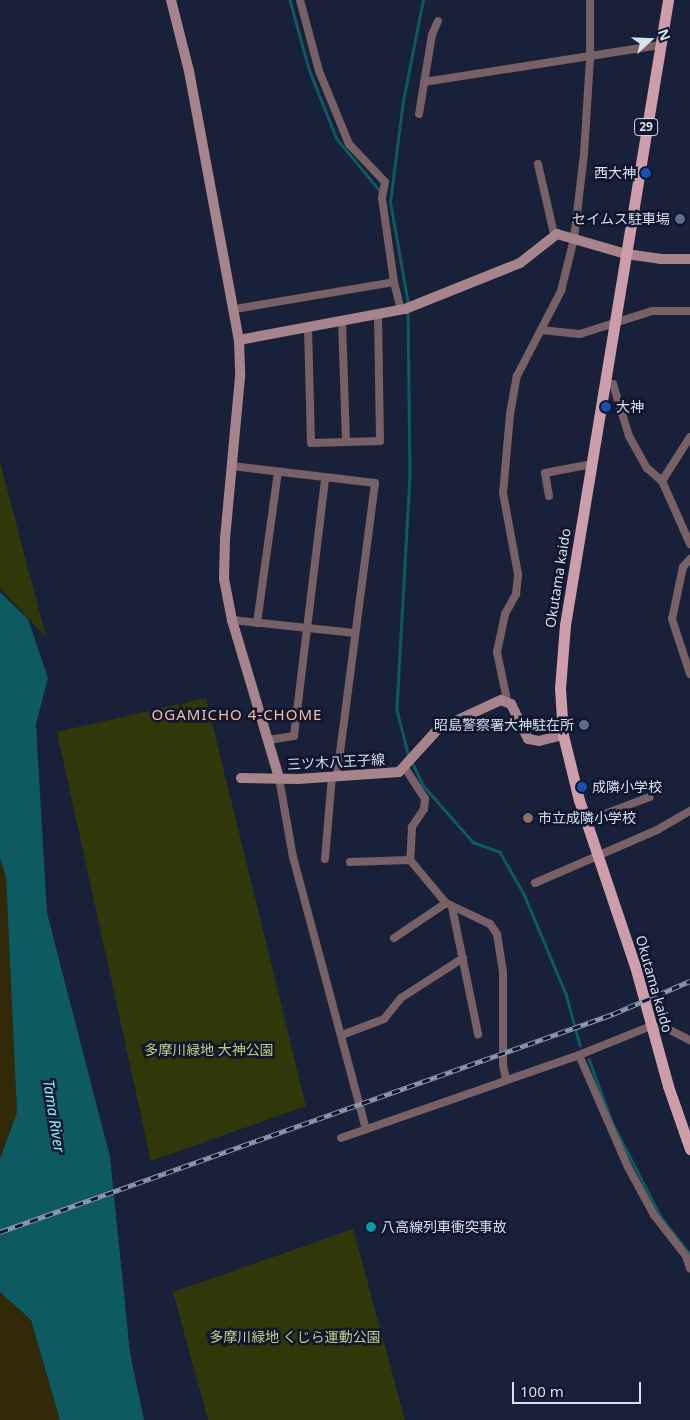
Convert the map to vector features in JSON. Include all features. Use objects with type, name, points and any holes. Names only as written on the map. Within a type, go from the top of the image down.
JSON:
[{"type":"main road","name":"Okutama kaido","points":[[668,0],[562,645],[563,734],[586,821],[690,1149]]},
{"type":"street","points":[[171,0],[189,71],[216,228],[235,308],[238,340],[240,377],[224,579],[232,620],[279,778],[294,857],[366,1129]]},
{"type":"street","points":[[300,0],[319,71],[349,144],[382,178],[394,282],[406,309]]},
{"type":"street","points":[[563,734],[539,741],[528,739],[507,700],[498,642],[505,614],[516,594],[518,574],[503,493],[517,376],[561,291],[574,239],[590,58],[590,0]]},
{"type":"street","points":[[419,114],[432,35],[438,20]]},
{"type":"street","points":[[424,82],[590,58],[660,45]]},
{"type":"street","points":[[538,164],[554,234]]},
{"type":"street","points":[[238,340],[406,309],[520,263],[554,234]]},
{"type":"street","points":[[554,234],[626,254],[660,259],[690,259]]},
{"type":"street","points":[[235,308],[394,282]]},
{"type":"street","points":[[541,330],[580,334],[615,321],[652,311],[690,311]]},
{"type":"street","points":[[308,328],[311,443],[380,442],[378,315]]},
{"type":"street","points":[[342,321],[346,442]]},
{"type":"street","points":[[605,383],[613,384],[629,436],[647,468],[662,481],[690,544]]},
{"type":"street","points":[[662,481],[690,438]]},
{"type":"street","points":[[549,496],[545,473],[592,464]]},
{"type":"street","points":[[232,466],[375,483],[325,859]]},
{"type":"street","points":[[257,623],[278,472]]},
{"type":"street","points":[[268,740],[294,736],[325,478]]},
{"type":"street","points":[[690,559],[683,567],[672,619],[690,672]]},
{"type":"street","points":[[232,620],[354,633]]},
{"type":"street","points":[[506,1079],[503,1065],[502,972],[497,934],[490,924],[449,905],[410,860],[412,827],[424,809],[425,799],[409,763],[438,729],[501,700],[507,700]]},
{"type":"street","name":"三ツ木八王子線","points":[[241,778],[396,773],[409,763]]},
{"type":"street","points":[[586,821],[650,797]]},
{"type":"street","points":[[535,883],[598,856],[690,811]]},
{"type":"street","points":[[350,862],[410,860]]},
{"type":"street","points":[[394,938],[449,905]]},
{"type":"street","points":[[449,905],[463,958],[478,1034]]},
{"type":"street","points":[[342,1036],[384,1019],[401,998],[463,958]]},
{"type":"street","points":[[342,1138],[579,1055],[651,1026],[668,1029],[690,1040]]},
{"type":"street","points":[[579,1055],[628,1167],[654,1216],[686,1256],[690,1268]]},
{"type":"green space","points":[[0,462],[46,637],[0,588]]},
{"type":"green space","name":"多摩川緑地 大神公園","points":[[206,698],[306,1106],[151,1161],[57,732]]},
{"type":"green space","name":"多摩川緑地 くじら運動公園","points":[[353,1229],[405,1420],[208,1420],[173,1292]]},
{"type":"sand","points":[[0,858],[6,877],[17,1112],[0,1159]]},
{"type":"sand","points":[[0,1292],[31,1320],[60,1420],[0,1420]]},
{"type":"water","name":"Tama River","points":[[0,592],[28,619],[48,678],[36,724],[47,913],[110,1157],[130,1353],[144,1420],[60,1420],[31,1320],[0,1292],[0,1159],[17,1112],[6,877],[0,858]]},
{"type":"waterway","points":[[290,0],[309,69],[337,139],[381,192]]},
{"type":"waterway","points":[[408,304],[390,202],[403,101],[423,0]]},
{"type":"waterway","points":[[408,312],[410,475],[397,710],[409,757]]},
{"type":"waterway","points":[[412,762],[423,785],[473,842],[500,852],[524,894],[566,994],[580,1045]]},
{"type":"waterway","points":[[589,1059],[612,1122],[661,1217],[690,1254]]},
{"type":"railway","points":[[0,1232],[613,1014],[690,981]]},
{"type":"place","name":"西大神","points":[[646,173]]},
{"type":"place","name":"セイムス駐車場","points":[[680,219]]},
{"type":"place","name":"大神","points":[[606,407]]},
{"type":"place","name":"昭島警察署大神駐在所","points":[[584,725]]},
{"type":"place","name":"成隣小学校","points":[[582,787]]},
{"type":"place","name":"市立成隣小学校","points":[[528,818]]},
{"type":"place","name":"八高線列車衝突事故","points":[[371,1227]]},
{"type":"district","name":"OGAMICHO 4-CHOME","points":[[237,715]]}]
